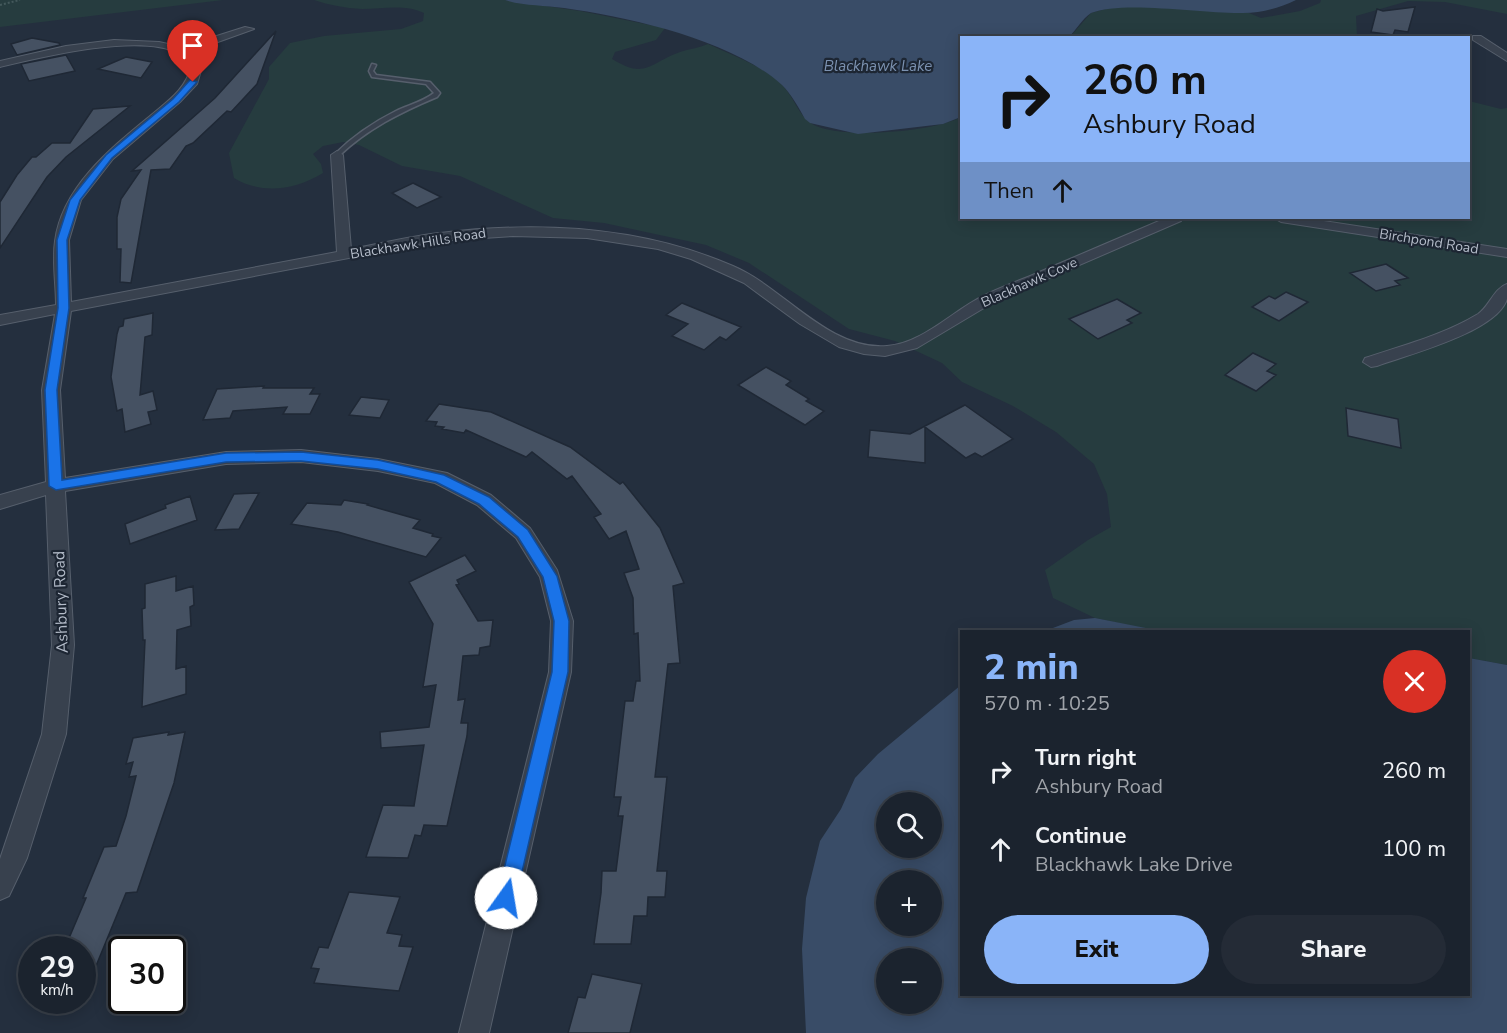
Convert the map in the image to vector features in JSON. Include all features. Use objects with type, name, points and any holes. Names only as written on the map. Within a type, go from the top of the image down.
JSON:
[{"type":"street","points":[[0,64],[103,45],[151,44],[182,51],[249,29]]},
{"type":"street","points":[[1477,38],[1497,54],[1507,58]]},
{"type":"street","name":"Ashbury Road","points":[[0,887],[14,858],[54,734],[63,645],[51,390],[64,308],[62,240],[75,200],[109,156],[176,100],[193,82],[198,64],[182,51]]},
{"type":"street","points":[[338,155],[344,255]]},
{"type":"street","name":"Blackhawk Cove","points":[[885,351],[916,345],[982,303],[1174,219]]},
{"type":"street","name":"Birchpond Road","points":[[1287,219],[1507,254]]},
{"type":"street","name":"Blackhawk Hills Road","points":[[0,320],[438,237],[498,231],[567,231],[632,238],[684,252],[732,271],[772,294],[828,336],[857,348],[885,351]]},
{"type":"street","points":[[1371,362],[1456,333],[1487,315],[1507,289]]},
{"type":"street","points":[[0,502],[56,486],[226,458],[301,456],[378,465],[440,478],[484,500],[523,533],[550,576],[562,621],[560,672],[474,1033]]},
{"type":"lane","points":[[338,155],[349,142],[437,93],[428,83],[374,76],[371,71],[374,65]]},
{"type":"path","points":[[0,5],[20,0]]},
{"type":"green space","points":[[0,0],[223,0],[0,27]]},
{"type":"green space","points":[[314,0],[505,0],[580,11],[665,28],[656,40],[615,52],[612,59],[623,65],[640,69],[647,68],[680,52],[708,44],[768,73],[784,87],[807,121],[825,129],[843,132],[887,132],[931,127],[960,117],[960,219],[1470,219],[1470,101],[1501,109],[1507,108],[1507,665],[1470,658],[1470,630],[1152,630],[1095,618],[1053,598],[1045,570],[1111,527],[1107,494],[1094,464],[1056,432],[1013,406],[962,382],[942,363],[895,341],[849,329],[749,263],[706,245],[604,223],[553,218],[460,176],[402,166],[359,145],[343,142],[323,146],[313,154],[321,164],[323,173],[290,187],[256,187],[234,178],[229,153],[269,79],[269,67],[290,43],[324,36],[401,29],[423,21],[424,13],[416,10],[356,9]]},
{"type":"green space","points":[[1321,0],[1507,0],[1507,14],[1445,2],[1408,1],[1356,16],[1357,36],[1071,36],[1091,13],[1113,7],[1149,5],[1199,8],[1249,13],[1261,18],[1300,11],[1320,3]]},
{"type":"water","name":"Blackhawk Lake","points":[[505,0],[1296,0],[1270,10],[1250,13],[1143,8],[1105,9],[1088,15],[1070,36],[960,36],[960,117],[943,124],[858,134],[810,123],[782,85],[761,69],[708,43],[648,24],[590,12]]},
{"type":"water","points":[[1095,618],[1156,630],[1048,630],[1074,620]]},
{"type":"water","points":[[1470,658],[1507,665],[1507,1033],[806,1033],[802,949],[806,898],[820,841],[841,809],[855,778],[878,754],[960,686],[960,996],[1470,996]]},
{"type":"building","points":[[1415,7],[1408,32],[1395,30],[1393,35],[1371,32],[1377,9],[1383,11]]},
{"type":"building","points":[[276,31],[257,84],[231,112],[227,111],[193,143],[186,146],[170,169],[151,170],[131,283],[120,282],[121,249],[117,249],[117,217],[121,199],[141,170],[132,171],[215,98]]},
{"type":"building","points":[[32,38],[60,45],[17,55],[11,44]]},
{"type":"building","points":[[66,55],[75,71],[29,81],[21,64]]},
{"type":"building","points":[[126,57],[152,62],[141,78],[98,69]]},
{"type":"building","points":[[130,106],[66,157],[47,177],[0,248],[0,202],[32,157],[36,157],[52,143],[70,143],[93,109]]},
{"type":"building","points":[[413,183],[441,197],[417,208],[392,193]]},
{"type":"building","points":[[1386,264],[1408,278],[1395,281],[1400,285],[1376,291],[1350,273]]},
{"type":"building","points":[[1286,292],[1308,302],[1279,321],[1252,307],[1269,296],[1275,299]]},
{"type":"building","points":[[1117,299],[1141,313],[1127,320],[1132,323],[1098,339],[1069,319]]},
{"type":"building","points":[[682,303],[741,327],[726,340],[720,337],[704,350],[672,336],[688,324],[666,315]]},
{"type":"building","points":[[153,313],[152,335],[145,337],[140,395],[153,391],[157,410],[148,412],[151,424],[125,432],[122,409],[117,411],[111,377],[117,334],[119,327],[123,326],[124,319]]},
{"type":"building","points":[[1253,353],[1276,364],[1267,371],[1276,375],[1256,391],[1225,375]]},
{"type":"building","points":[[766,367],[791,381],[786,385],[809,399],[806,401],[824,411],[805,425],[738,385]]},
{"type":"building","points":[[264,386],[263,388],[314,388],[310,394],[320,394],[310,414],[283,414],[287,407],[233,411],[230,418],[203,420],[217,389]]},
{"type":"building","points":[[361,397],[389,400],[380,418],[349,415]]},
{"type":"building","points":[[439,404],[491,412],[570,447],[620,484],[623,482],[660,528],[684,583],[673,586],[680,663],[668,664],[655,777],[667,777],[657,871],[667,871],[665,897],[648,897],[647,916],[634,916],[631,944],[594,944],[602,871],[616,871],[623,816],[618,816],[621,797],[614,797],[625,701],[633,701],[636,681],[640,681],[638,633],[634,634],[633,598],[624,573],[639,569],[626,531],[609,539],[594,517],[601,514],[572,476],[567,479],[532,452],[526,457],[466,430],[464,433],[442,429],[444,427],[435,426],[437,422],[426,421]]},
{"type":"building","points":[[965,405],[1013,439],[982,457],[975,453],[966,458],[925,427],[925,463],[868,457],[870,430],[910,434]]},
{"type":"building","points":[[1346,408],[1398,419],[1401,448],[1348,436]]},
{"type":"building","points":[[259,493],[239,529],[215,530],[234,494]]},
{"type":"building","points":[[190,496],[197,520],[130,544],[125,524]]},
{"type":"building","points":[[344,500],[368,504],[420,520],[413,528],[441,538],[426,557],[338,532],[291,524],[307,503],[341,505]]},
{"type":"building","points":[[465,555],[476,571],[457,580],[459,584],[456,585],[478,621],[493,620],[490,646],[480,648],[479,655],[463,656],[458,700],[465,699],[461,723],[468,723],[467,736],[447,826],[424,825],[421,836],[415,835],[408,858],[366,857],[383,805],[414,806],[424,745],[381,748],[380,732],[429,727],[436,685],[423,687],[433,624],[409,582]]},
{"type":"building","points":[[176,576],[176,591],[193,586],[194,605],[190,607],[191,626],[177,630],[176,669],[186,666],[186,694],[142,707],[145,640],[143,640],[142,609],[145,608],[145,584]]},
{"type":"building","points":[[169,732],[168,735],[185,732],[174,783],[137,892],[126,893],[96,966],[96,936],[70,936],[104,847],[116,846],[126,816],[136,776],[129,777],[133,762],[126,764],[133,738]]},
{"type":"building","points":[[349,892],[400,897],[387,933],[402,935],[399,946],[413,947],[399,991],[314,983],[319,969],[311,968],[319,947],[328,948]]},
{"type":"building","points":[[592,974],[642,984],[630,1033],[568,1033],[578,997],[585,998]]},
{"type":"route","points":[[193,82],[176,100],[109,156],[75,200],[62,240],[64,308],[51,390],[56,486],[226,458],[301,456],[378,465],[440,478],[484,500],[523,533],[550,576],[562,621],[560,672],[506,898]]}]
